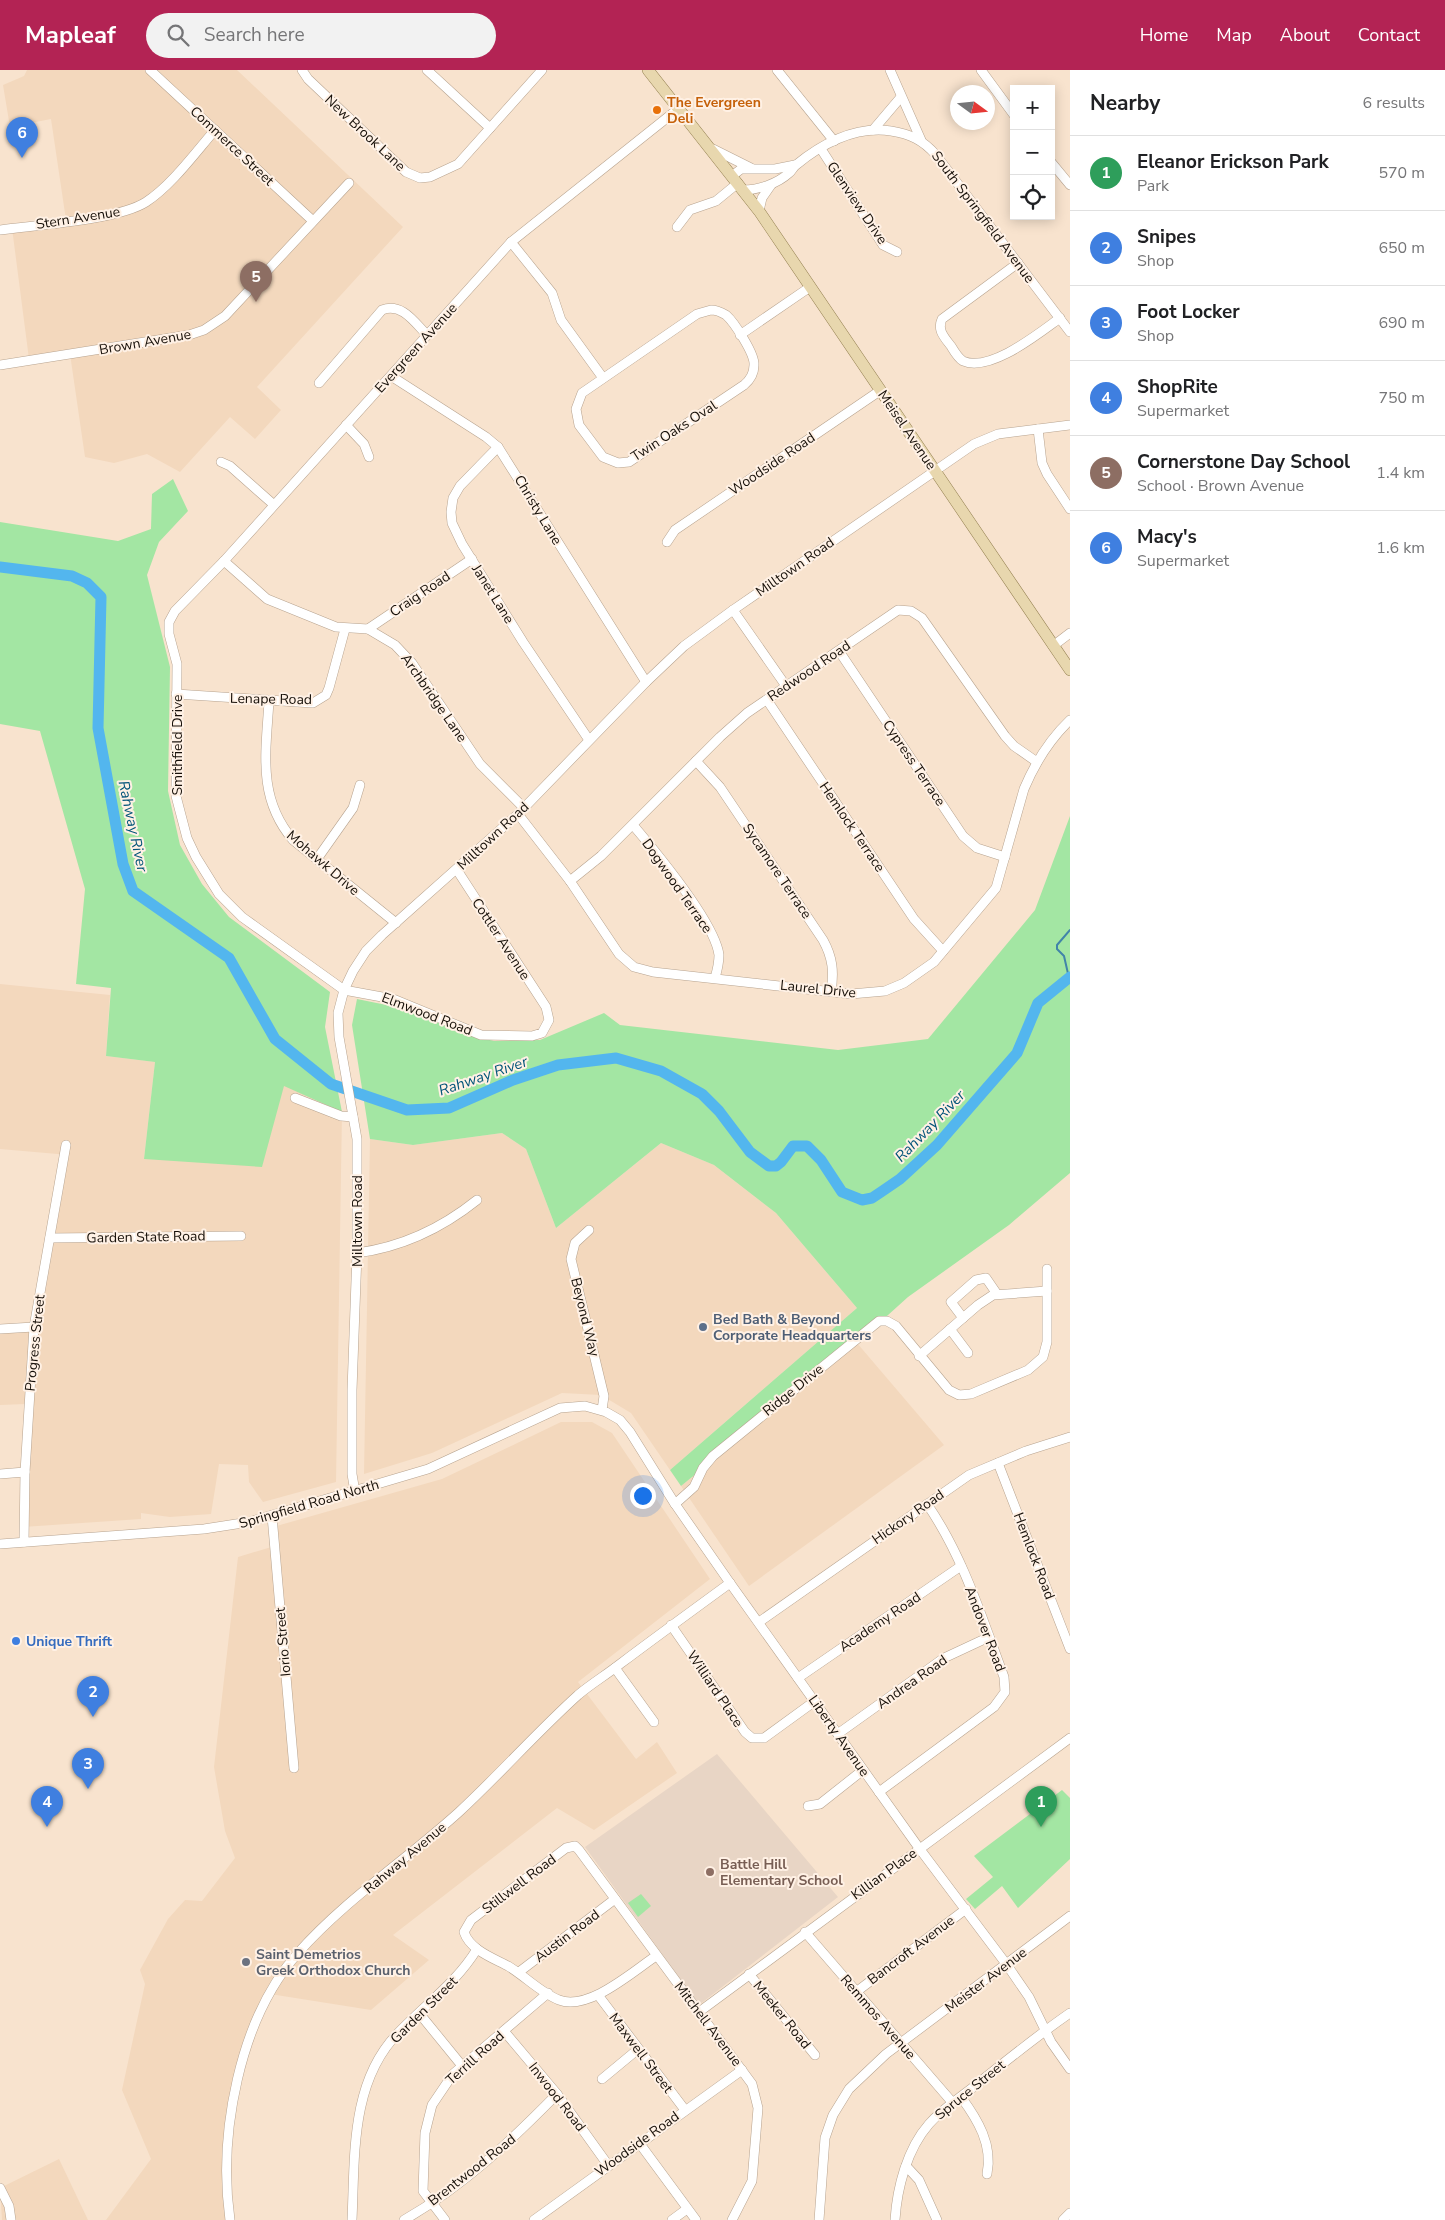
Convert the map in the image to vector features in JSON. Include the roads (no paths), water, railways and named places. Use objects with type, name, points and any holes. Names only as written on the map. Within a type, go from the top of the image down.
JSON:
[{"type":"main road","points":[[648,70],[738,183]]},
{"type":"main road","name":"Meisel Avenue","points":[[738,183],[759,211],[1070,670]]},
{"type":"street","name":"Commerce Street","points":[[150,70],[314,221]]},
{"type":"street","name":"New Brook Lane","points":[[302,70],[308,79],[406,172],[412,176],[430,178],[458,164],[542,70]]},
{"type":"street","points":[[427,70],[490,128]]},
{"type":"street","points":[[777,70],[834,141]]},
{"type":"street","points":[[890,70],[920,140]]},
{"type":"street","points":[[982,70],[1010,109]]},
{"type":"street","points":[[873,130],[901,97]]},
{"type":"street","name":"Evergreen Avenue","points":[[175,611],[224,561],[512,242],[678,109]]},
{"type":"street","name":"Stern Avenue","points":[[0,230],[114,213],[136,207],[159,191],[215,130]]},
{"type":"street","name":"South Springfield Avenue","points":[[795,165],[789,174],[756,190],[738,183],[741,169],[775,168],[795,165],[834,141],[850,134],[873,130],[905,134],[920,140],[936,155],[1070,332]]},
{"type":"street","points":[[708,146],[751,168]]},
{"type":"street","name":"Glenview Drive","points":[[821,149],[883,245],[897,252]]},
{"type":"street","points":[[1055,167],[1070,185]]},
{"type":"street","points":[[759,211],[762,198],[775,181]]},
{"type":"street","name":"Brown Avenue","points":[[0,365],[189,335],[204,330],[225,316],[348,183]]},
{"type":"street","points":[[676,227],[690,210],[716,201],[738,183]]},
{"type":"street","points":[[512,242],[552,293],[561,320],[603,378]]},
{"type":"street","points":[[1018,263],[942,319],[941,332],[957,355],[962,361],[971,363],[996,358],[1007,354],[1060,318]]},
{"type":"street","points":[[740,335],[810,287]]},
{"type":"street","points":[[319,383],[382,310],[399,308],[427,335]]},
{"type":"street","name":"Twin Oaks Oval","points":[[702,311],[721,312],[728,318],[740,335],[751,353],[754,363],[753,373],[748,382],[629,462],[618,463],[603,457],[577,420],[576,409],[579,398],[587,390],[702,311]]},
{"type":"street","name":"Christy Lane","points":[[391,376],[486,437],[498,447],[646,682]]},
{"type":"street","name":"Woodside Road","points":[[667,542],[675,530],[881,390]]},
{"type":"street","points":[[346,425],[364,444],[369,457]]},
{"type":"street","name":"Milltown Road","points":[[355,1492],[352,1474],[352,1390],[357,1254],[357,1139],[344,1066],[338,1013],[344,990],[366,951],[521,811],[646,682],[684,646],[733,610],[986,438],[998,434],[1070,425]]},
{"type":"street","points":[[1038,429],[1044,468],[1070,509]]},
{"type":"street","name":"Janet Lane","points":[[498,447],[460,486],[453,498],[450,512],[452,523],[523,642],[589,740]]},
{"type":"street","points":[[221,462],[230,466],[274,504]]},
{"type":"street","name":"Craig Road","points":[[368,629],[472,559]]},
{"type":"street","points":[[224,561],[267,600],[345,629],[368,629]]},
{"type":"street","points":[[733,610],[786,686]]},
{"type":"street","name":"Redwood Road","points":[[570,881],[601,856],[696,761],[747,714],[898,610],[917,614],[926,622],[1005,736],[1014,746],[1036,762]]},
{"type":"street","name":"Smithfield Drive","points":[[175,611],[168,628],[177,664],[176,796],[187,838],[196,858],[219,894],[242,917],[344,990]]},
{"type":"street","name":"Lenape Road","points":[[176,694],[313,703],[326,695],[345,629]]},
{"type":"street","name":"Archbridge Lane","points":[[368,629],[395,645],[407,656],[480,764],[521,811]]},
{"type":"street","points":[[1053,646],[1070,634]]},
{"type":"street","name":"Cypress Terrace","points":[[839,650],[963,836],[977,848],[1005,857]]},
{"type":"street","name":"Hemlock Terrace","points":[[767,700],[914,919],[943,951]]},
{"type":"street","name":"Mohawk Drive","points":[[269,701],[266,773],[271,803],[286,832],[317,860],[396,923]]},
{"type":"street","name":"Laurel Drive","points":[[521,811],[626,962],[634,967],[653,972],[861,994],[894,988],[914,978],[943,951],[996,888],[1024,789],[1036,762],[1052,738],[1070,720]]},
{"type":"street","name":"Sycamore Terrace","points":[[696,761],[720,788],[823,940],[832,961],[834,974],[831,992]]},
{"type":"street","points":[[317,860],[353,808],[360,785]]},
{"type":"street","name":"Dogwood Terrace","points":[[633,825],[656,852],[710,931],[718,955],[715,978]]},
{"type":"street","name":"Cottler Avenue","points":[[457,870],[546,1007]]},
{"type":"street","name":"Elmwood Road","points":[[344,990],[393,999],[436,1015],[470,1032],[492,1036],[532,1036],[542,1033],[549,1020],[546,1007]]},
{"type":"street","points":[[295,1098],[340,1116],[353,1117]]},
{"type":"street","name":"Progress Street","points":[[24,1542],[25,1472],[34,1327],[66,1145]]},
{"type":"street","points":[[357,1254],[382,1250],[408,1241],[453,1219],[477,1200]]},
{"type":"street","name":"Beyond Way","points":[[589,1230],[576,1243],[571,1258],[604,1396],[602,1410]]},
{"type":"street","name":"Garden State Road","points":[[50,1238],[241,1236]]},
{"type":"street","name":"Ridge Drive","points":[[675,1504],[694,1488],[703,1468],[713,1456],[873,1324],[883,1321],[892,1323],[944,1385],[959,1395],[972,1394],[1028,1370],[1039,1362],[1045,1351],[1047,1269]]},
{"type":"street","points":[[963,1318],[951,1302],[976,1280],[986,1278],[997,1294]]},
{"type":"street","points":[[920,1356],[978,1305],[997,1294],[1047,1292]]},
{"type":"street","points":[[0,1329],[34,1327]]},
{"type":"street","points":[[950,1329],[968,1353]]},
{"type":"street","name":"Springfield Road North","points":[[0,1544],[216,1528],[272,1516],[428,1469],[560,1408],[585,1406],[602,1410]]},
{"type":"street","name":"Liberty Avenue","points":[[602,1410],[614,1416],[627,1428],[675,1504],[863,1770],[919,1848],[1007,1964],[1029,1997],[1044,2031],[1070,2069]]},
{"type":"street","name":"Hickory Road","points":[[759,1622],[969,1475],[1026,1450],[1070,1437]]},
{"type":"street","name":"Hemlock Road","points":[[998,1463],[1069,1644]]},
{"type":"street","points":[[0,1474],[25,1472]]},
{"type":"street","name":"Andover Road","points":[[879,1792],[1000,1702],[1005,1692],[1005,1682],[989,1637],[949,1537],[927,1504]]},
{"type":"street","name":"Iorio Street","points":[[272,1516],[294,1768]]},
{"type":"street","name":"Academy Road","points":[[798,1678],[961,1566]]},
{"type":"street","name":"Rahway Avenue","points":[[230,2220],[227,2200],[230,2134],[244,2050],[257,2019],[286,1967],[313,1937],[447,1822],[566,1707],[671,1625],[730,1582]]},
{"type":"street","name":"Williard Place","points":[[671,1625],[745,1732],[752,1738],[759,1740],[767,1736],[815,1701]]},
{"type":"street","name":"Andrea Road","points":[[838,1733],[944,1658],[989,1637]]},
{"type":"street","points":[[615,1668],[654,1722]]},
{"type":"street","name":"Killian Place","points":[[698,2012],[804,1932],[1070,1738]]},
{"type":"street","points":[[808,1806],[820,1804],[863,1770]]},
{"type":"street","name":"Stillwell Road","points":[[478,1949],[466,1938],[464,1932],[471,1920],[566,1848],[575,1846],[579,1850]]},
{"type":"street","name":"Mitchell Avenue","points":[[579,1850],[752,2084],[758,2108],[752,2181],[732,2220]]},
{"type":"street","name":"Austin Road","points":[[519,1972],[616,1899]]},
{"type":"street","name":"Bancroft Avenue","points":[[856,1992],[966,1909]]},
{"type":"street","name":"Meister Avenue","points":[[819,2220],[823,2150],[833,2115],[854,2084],[886,2054],[902,2044],[1070,1916]]},
{"type":"street","name":"Remmos Avenue","points":[[804,1932],[952,2102]]},
{"type":"street","points":[[478,1949],[519,1972],[560,2000],[575,2002],[598,1995],[656,1956]]},
{"type":"street","name":"Garden Street","points":[[352,2220],[356,2135],[364,2092],[386,2047],[397,2033],[462,1972],[478,1949]]},
{"type":"street","name":"Meeker Road","points":[[749,1974],[815,2055]]},
{"type":"street","name":"Terrill Road","points":[[445,2220],[423,2191],[425,2133],[440,2090],[462,2067],[548,1993]]},
{"type":"street","name":"Maxwell Street","points":[[598,1995],[637,2050],[685,2110]]},
{"type":"street","points":[[418,2013],[462,2067]]},
{"type":"street","name":"Spruce Street","points":[[895,2220],[896,2202],[906,2166],[928,2125],[952,2102],[1070,2013]]},
{"type":"street","name":"Inwood Road","points":[[504,2031],[557,2094],[608,2165]]},
{"type":"street","points":[[602,2079],[637,2050]]},
{"type":"street","name":"Woodside Road","points":[[534,2220],[742,2070]]},
{"type":"street","name":"Brentwood Road","points":[[404,2220],[502,2149],[557,2094]]},
{"type":"street","points":[[961,2097],[979,2122],[990,2160],[987,2174]]},
{"type":"street","points":[[640,2144],[696,2220]]},
{"type":"street","points":[[906,2166],[919,2180],[937,2220]]},
{"type":"street","points":[[0,2188],[9,2206],[11,2220]]},
{"type":"street","points":[[672,2220],[687,2209]]},
{"type":"street","points":[[1063,2220],[1070,2213]]},
{"type":"waterway","name":"Rahway River","points":[[0,567],[72,576],[87,583],[101,597],[98,728],[123,864],[133,891],[229,958],[275,1039],[331,1084],[407,1110],[449,1108],[513,1080],[558,1065],[616,1058],[661,1071],[702,1094],[719,1111],[750,1152],[769,1166],[776,1166],[781,1162],[793,1146],[807,1146],[821,1160],[842,1192],[862,1200],[872,1198],[900,1179],[937,1145],[1017,1053],[1038,1003],[1070,977]]},
{"type":"waterway","points":[[1069,978],[1064,956],[1057,949],[1057,945],[1070,930]]},
{"type":"place","name":"The Evergreen Deli","points":[[657,110]]},
{"type":"place","name":"Macy's","points":[[22,158]]},
{"type":"place","name":"Cornerstone Day School","points":[[256,302]]},
{"type":"place","name":"Bed Bath & Beyond Corporate Headquarters","points":[[703,1327]]},
{"type":"place","name":"Unique Thrift","points":[[16,1641]]},
{"type":"place","name":"Snipes","points":[[93,1717]]},
{"type":"place","name":"Foot Locker","points":[[88,1789]]},
{"type":"place","name":"ShopRite","points":[[47,1827]]},
{"type":"place","name":"Eleanor Erickson Park","points":[[1041,1827]]},
{"type":"place","name":"Battle Hill Elementary School","points":[[710,1872]]},
{"type":"place","name":"Saint Demetrios Greek Orthodox Church","points":[[246,1962]]}]
